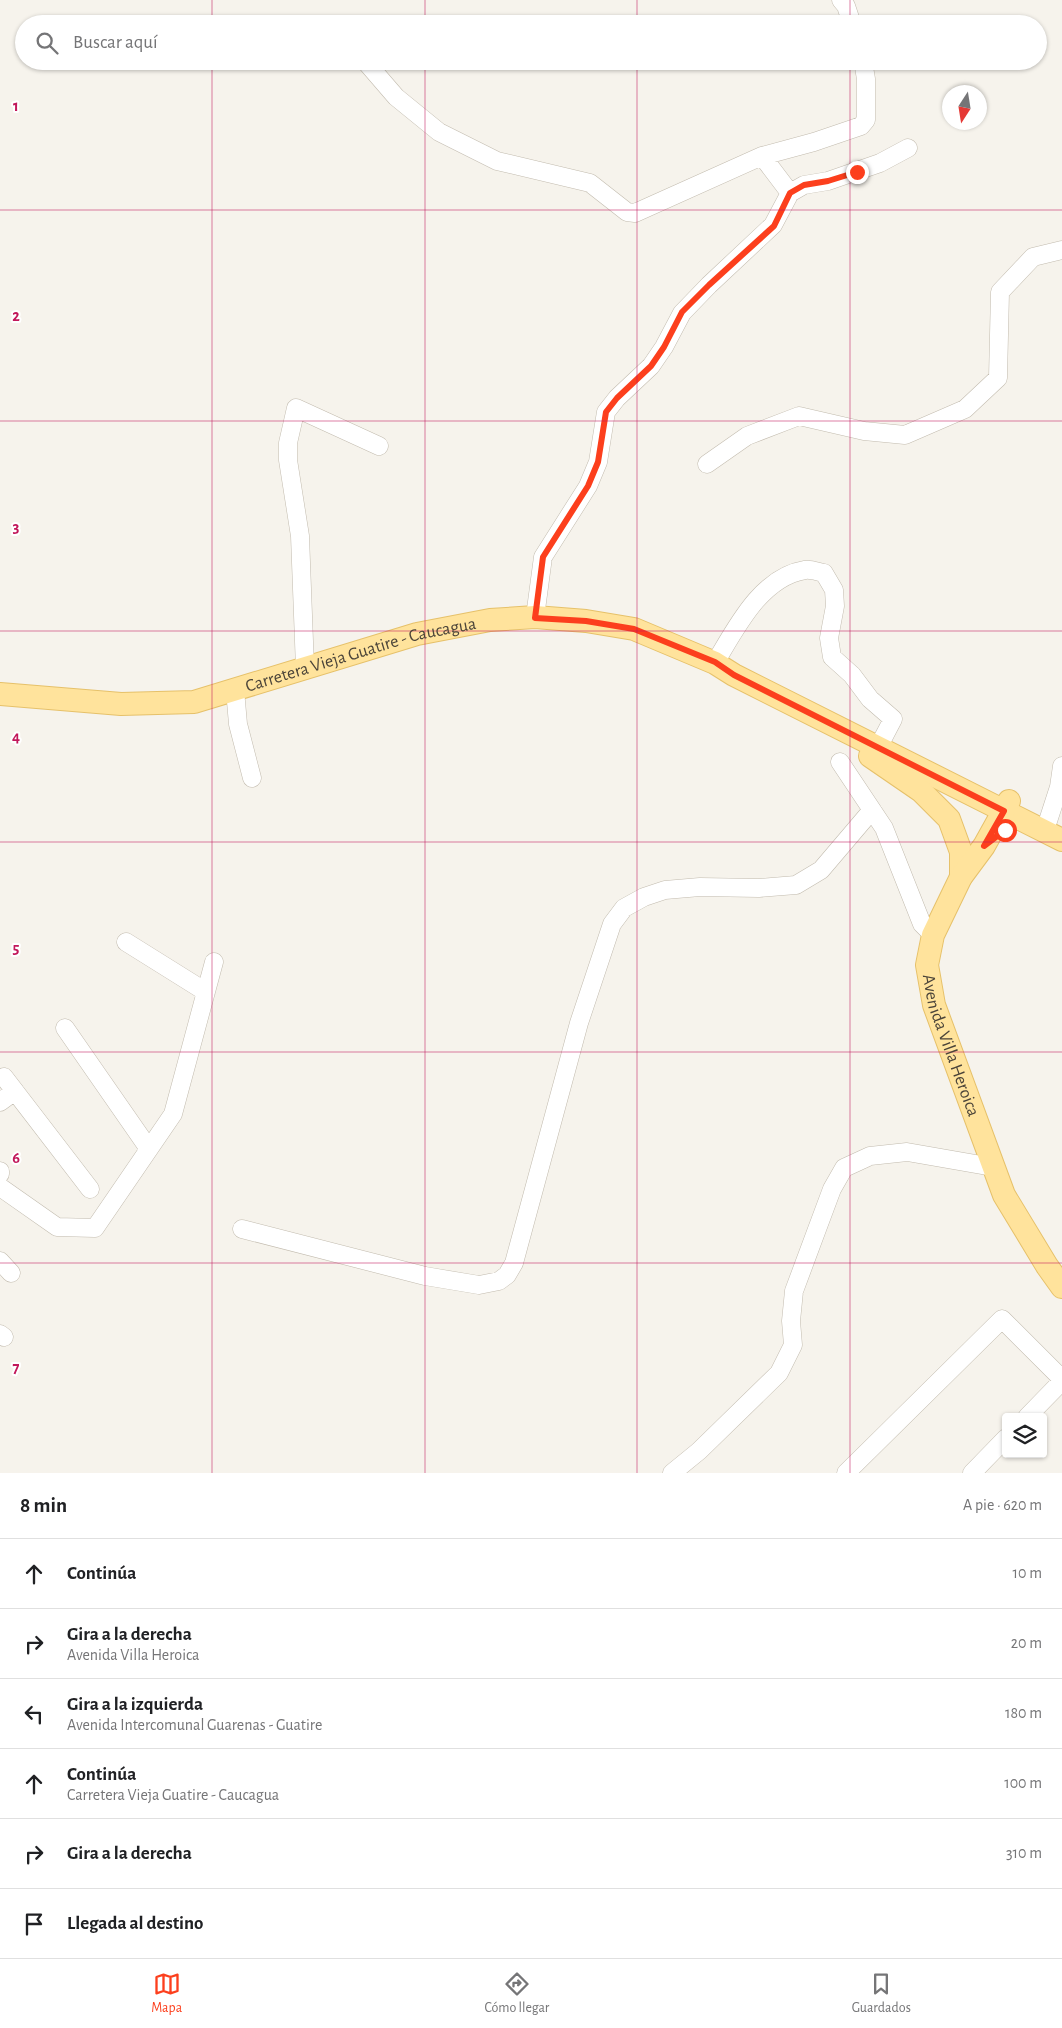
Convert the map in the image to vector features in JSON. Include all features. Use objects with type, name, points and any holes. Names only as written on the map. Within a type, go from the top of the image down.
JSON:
[{"type":"main road","name":"Carretera Vieja Guatire - Caucagua","points":[[0,694],[121,704],[194,702],[417,634],[490,620],[535,618],[586,621],[634,629],[715,662]]},
{"type":"main road","points":[[715,662],[734,675],[1007,806]]},
{"type":"main road","points":[[715,662],[744,667],[1054,830]]},
{"type":"main road","points":[[790,702],[921,790],[949,819],[961,852],[961,877]]},
{"type":"main road","name":"Avenida Villa Heroica","points":[[1007,806],[984,846],[961,877],[933,934],[926,965],[934,1005],[1004,1195],[1062,1286]]},
{"type":"main road","points":[[984,846],[1005,830],[1022,828],[1054,830]]},
{"type":"street","points":[[841,0],[846,6],[849,15]]},
{"type":"street","points":[[373,70],[396,97],[439,132],[497,161],[590,183],[627,212],[635,214],[762,156],[814,142],[861,126],[866,120],[864,70]]},
{"type":"street","points":[[535,618],[543,557],[588,486],[598,462],[606,412],[617,398],[651,366],[664,347],[682,312],[774,226],[790,193],[804,185],[828,181],[880,163],[908,148]]},
{"type":"street","points":[[762,156],[790,193]]},
{"type":"street","points":[[706,464],[747,436],[799,416],[864,431],[905,435],[965,409],[998,378],[1000,292],[1033,257],[1062,250]]},
{"type":"street","points":[[305,668],[300,536],[288,460],[288,443],[296,408],[379,446]]},
{"type":"street","points":[[715,662],[760,596],[781,577],[806,570],[824,573],[834,590],[836,606],[829,638],[832,657],[852,675],[870,699],[893,719],[882,740]]},
{"type":"street","points":[[235,690],[238,724],[252,778]]},
{"type":"street","points":[[840,762],[884,828],[922,924],[933,934]]},
{"type":"street","points":[[1054,830],[1062,766]]},
{"type":"street","points":[[242,1229],[424,1276],[479,1285],[498,1281],[507,1275],[514,1263],[580,1023],[612,924],[624,908],[644,897],[665,890],[700,887],[759,888],[796,885],[821,870],[872,810]]},
{"type":"street","points":[[126,942],[206,992]]},
{"type":"street","points":[[0,1187],[57,1227],[95,1228],[173,1114],[214,962]]},
{"type":"street","points":[[65,1028],[149,1149]]},
{"type":"street","points":[[0,1102],[10,1084],[90,1189]]},
{"type":"street","points":[[672,1473],[699,1451],[779,1373],[793,1345],[791,1321],[794,1291],[832,1189],[844,1168],[870,1156],[907,1152],[993,1167]]},
{"type":"street","points":[[846,1473],[1002,1319],[1062,1380],[1031,1413]]},
{"type":"street","points":[[972,1473],[1002,1442]]},
{"type":"route","points":[[857,172],[828,181],[804,185],[790,193],[774,226],[682,312],[664,347],[651,366],[617,398],[606,412],[602,426],[598,462],[588,486],[543,557],[536,598],[535,618],[586,621],[634,629],[715,662],[734,675],[1004,811],[984,846],[1005,830]]}]
